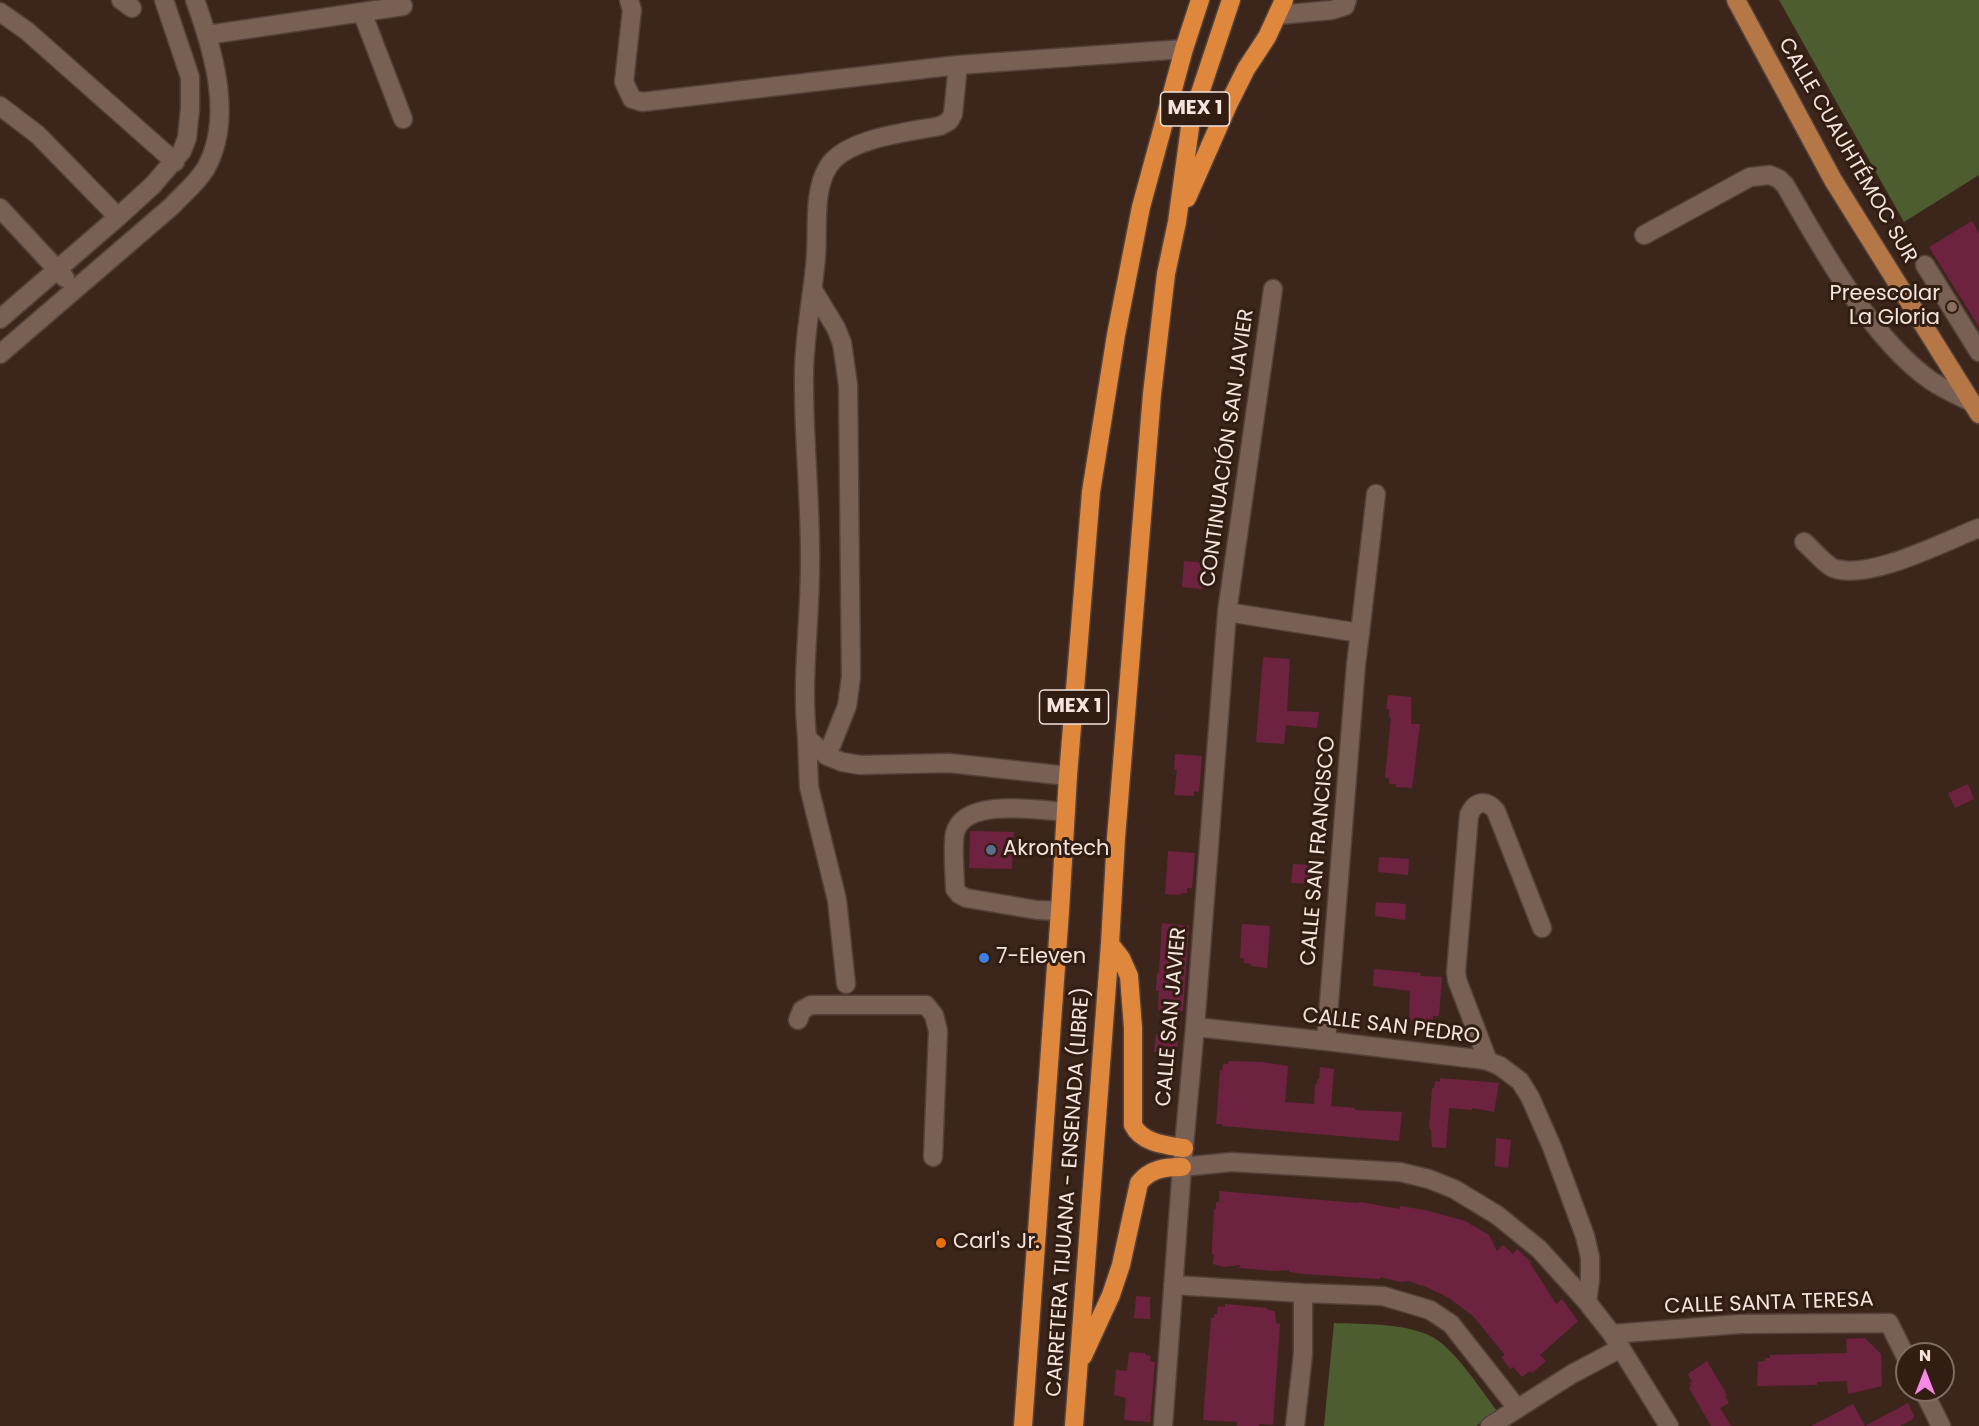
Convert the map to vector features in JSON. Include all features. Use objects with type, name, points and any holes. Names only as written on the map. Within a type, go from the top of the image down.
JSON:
[{"type":"highway","name":"CARRETERA TIJUANA - ENSENADA (LIBRE)","points":[[1023,1426],[1068,776],[1089,514],[1101,418],[1141,207],[1184,49],[1200,0]]},
{"type":"highway","name":"CARRETERA TIJUANA - ENSENADA (LIBRE)","points":[[1074,1426],[1116,838],[1152,394],[1166,274],[1177,222],[1191,120],[1231,0]]},
{"type":"highway","points":[[1177,222],[1245,69],[1267,37],[1281,7]]},
{"type":"highway","points":[[1110,944],[1122,958],[1129,976],[1133,1028],[1133,1125],[1136,1131],[1149,1140],[1184,1148]]},
{"type":"highway","points":[[1078,1366],[1118,1275],[1138,1183],[1156,1169],[1182,1167]]},
{"type":"main road","name":"CALLE CUAUHTÉMOC SUR","points":[[1736,0],[1833,180],[1975,408]]},
{"type":"street","points":[[0,319],[153,185],[175,162],[182,151],[190,109],[190,77],[164,0]]},
{"type":"street","points":[[0,354],[172,206],[205,169],[214,150],[218,133],[218,105],[216,75],[207,35],[195,0]]},
{"type":"street","points":[[629,0],[632,10],[624,82],[632,99],[642,102],[958,65],[1184,49]]},
{"type":"street","points":[[1281,7],[1332,10],[1345,6],[1347,0]]},
{"type":"street","points":[[207,35],[402,6]]},
{"type":"street","points":[[0,12],[27,31],[175,162]]},
{"type":"street","points":[[362,12],[402,119]]},
{"type":"street","points":[[846,984],[837,900],[809,787],[804,708],[810,533],[804,371],[813,290],[819,186],[829,165],[852,146],[940,126],[949,121],[953,114],[958,65]]},
{"type":"street","points":[[0,106],[38,135],[118,217]]},
{"type":"street","points":[[1644,235],[1750,177],[1770,175],[1779,179],[1785,185],[1827,256],[1886,339],[1929,380],[1975,408]]},
{"type":"street","points":[[0,208],[57,271],[77,289]]},
{"type":"street","points":[[1925,265],[1979,352]]},
{"type":"street","name":"CONTINUACIÓN SAN JAVIER","points":[[1227,612],[1273,289]]},
{"type":"street","points":[[813,290],[839,335],[848,385],[851,677],[847,706],[827,756]]},
{"type":"street","name":"CALLE SAN FRANCISCO","points":[[1326,1041],[1356,664],[1376,494]]},
{"type":"street","points":[[1804,542],[1834,569],[1856,572],[1880,567],[1979,528]]},
{"type":"street","points":[[1227,612],[1360,633]]},
{"type":"street","name":"CALLE SAN JAVIER","points":[[1163,1426],[1227,612]]},
{"type":"street","points":[[807,738],[827,756],[842,762],[860,765],[950,763],[1068,776]]},
{"type":"street","points":[[1488,1061],[1456,972],[1469,815],[1477,804],[1483,802],[1490,804],[1496,811],[1542,928]]},
{"type":"street","points":[[1060,911],[1037,910],[966,898],[959,894],[955,889],[955,833],[966,816],[978,811],[1009,808],[1066,812]]},
{"type":"street","points":[[798,1020],[802,1010],[811,1005],[926,1005],[934,1015],[938,1031],[933,1157]]},
{"type":"street","name":"CALLE SAN PEDRO","points":[[1195,1028],[1488,1061],[1500,1066],[1520,1081],[1530,1097],[1552,1147],[1588,1246],[1590,1280],[1587,1302]]},
{"type":"street","points":[[1184,1148],[1231,1162]]},
{"type":"street","points":[[1182,1167],[1231,1162],[1400,1172],[1429,1179],[1454,1190],[1497,1215],[1539,1249],[1587,1302],[1616,1341],[1669,1426]]},
{"type":"street","points":[[1173,1285],[1383,1296],[1430,1310],[1451,1324],[1517,1408]]},
{"type":"street","points":[[1295,1426],[1303,1354],[1303,1293]]},
{"type":"street","name":"CALLE SANTA TERESA","points":[[1616,1341],[1740,1324],[1889,1323],[1898,1342]]},
{"type":"street","points":[[1490,1426],[1572,1374],[1616,1341]]},
{"type":"street","points":[[1929,1402],[1941,1426]]},
{"type":"green space","points":[[1779,0],[1979,0],[1979,175],[1904,222]]},
{"type":"green space","points":[[1334,1323],[1399,1327],[1412,1329],[1434,1338],[1459,1361],[1497,1411],[1476,1426],[1324,1426]]},
{"type":"building","points":[[1972,221],[1979,233],[1979,327],[1929,247]]},
{"type":"building","points":[[1184,561],[1205,563],[1202,589],[1182,587]]},
{"type":"building","points":[[1263,657],[1290,659],[1287,711],[1319,712],[1317,728],[1286,725],[1284,744],[1256,742]]},
{"type":"building","points":[[1388,695],[1411,697],[1411,724],[1420,724],[1412,788],[1396,787],[1396,784],[1389,784],[1389,778],[1385,778],[1391,717],[1389,717],[1389,709],[1386,709]]},
{"type":"building","points":[[1175,754],[1202,756],[1199,792],[1194,791],[1194,796],[1174,795],[1177,770],[1174,770]]},
{"type":"building","points":[[1968,784],[1974,799],[1955,808],[1948,793]]},
{"type":"building","name":"Akrontech","points":[[970,831],[1014,832],[1012,869],[969,868]]},
{"type":"building","points":[[1168,851],[1195,853],[1192,888],[1187,888],[1187,893],[1165,894]]},
{"type":"building","points":[[1379,857],[1409,859],[1408,875],[1378,872]]},
{"type":"building","points":[[1293,864],[1312,865],[1310,884],[1291,883]]},
{"type":"building","points":[[1376,902],[1406,904],[1405,920],[1375,916]]},
{"type":"building","points":[[1162,923],[1189,926],[1183,1011],[1158,1010],[1159,991],[1156,991]]},
{"type":"building","points":[[1242,924],[1270,926],[1267,968],[1251,966],[1251,964],[1244,963],[1244,958],[1240,958]]},
{"type":"building","points":[[1374,969],[1442,977],[1439,1016],[1433,1016],[1433,1021],[1409,1020],[1410,991],[1373,986]]},
{"type":"building","points":[[1156,1034],[1178,1035],[1177,1052],[1154,1052]]},
{"type":"building","points":[[1229,1061],[1288,1066],[1285,1102],[1314,1104],[1315,1084],[1317,1085],[1317,1079],[1319,1079],[1320,1067],[1334,1069],[1331,1106],[1355,1108],[1355,1110],[1402,1112],[1399,1141],[1216,1124],[1220,1070],[1222,1071],[1223,1064],[1228,1064]]},
{"type":"building","points":[[1440,1078],[1499,1083],[1494,1112],[1472,1108],[1472,1110],[1449,1108],[1446,1148],[1432,1147],[1431,1130],[1429,1129],[1432,1088],[1434,1088],[1435,1081],[1440,1082]]},
{"type":"building","points":[[1496,1138],[1511,1140],[1508,1168],[1495,1166]]},
{"type":"building","points":[[1219,1191],[1361,1202],[1399,1209],[1400,1206],[1465,1221],[1489,1235],[1497,1251],[1503,1245],[1513,1254],[1517,1249],[1531,1262],[1556,1304],[1562,1299],[1578,1321],[1540,1355],[1546,1361],[1532,1373],[1530,1371],[1522,1377],[1513,1367],[1510,1369],[1501,1357],[1505,1355],[1473,1316],[1449,1298],[1422,1285],[1380,1277],[1380,1279],[1304,1274],[1289,1272],[1289,1270],[1274,1271],[1239,1268],[1240,1265],[1224,1267],[1213,1264],[1214,1209],[1216,1209],[1216,1202],[1219,1202]]},
{"type":"building","points":[[1136,1296],[1150,1297],[1150,1319],[1134,1318]]},
{"type":"building","points":[[1225,1304],[1267,1308],[1267,1310],[1275,1311],[1276,1323],[1280,1324],[1273,1425],[1237,1426],[1237,1422],[1203,1420],[1211,1318],[1217,1314],[1218,1306],[1225,1307]]},
{"type":"building","points":[[1865,1338],[1881,1354],[1882,1386],[1848,1394],[1847,1381],[1817,1382],[1817,1385],[1757,1386],[1758,1362],[1765,1361],[1765,1358],[1770,1358],[1770,1355],[1847,1353],[1846,1339]]},
{"type":"building","points":[[1129,1352],[1145,1353],[1151,1356],[1150,1361],[1155,1362],[1150,1422],[1124,1420],[1126,1398],[1114,1395],[1116,1370],[1127,1371]]},
{"type":"building","points":[[1707,1361],[1727,1395],[1725,1396],[1729,1403],[1720,1408],[1731,1426],[1711,1426],[1689,1388],[1691,1386],[1689,1383],[1692,1382],[1688,1374]]},
{"type":"building","points":[[1908,1403],[1914,1416],[1913,1419],[1900,1426],[1865,1426]]},
{"type":"building","points":[[1853,1404],[1865,1426],[1811,1426],[1838,1412]]},
{"type":"place","name":"Preescolar La Gloria","points":[[1952,307]]},
{"type":"place","name":"Akrontech","points":[[991,850]]},
{"type":"place","name":"7-Eleven","points":[[984,958]]},
{"type":"place","name":"Carl's Jr.","points":[[941,1243]]}]
